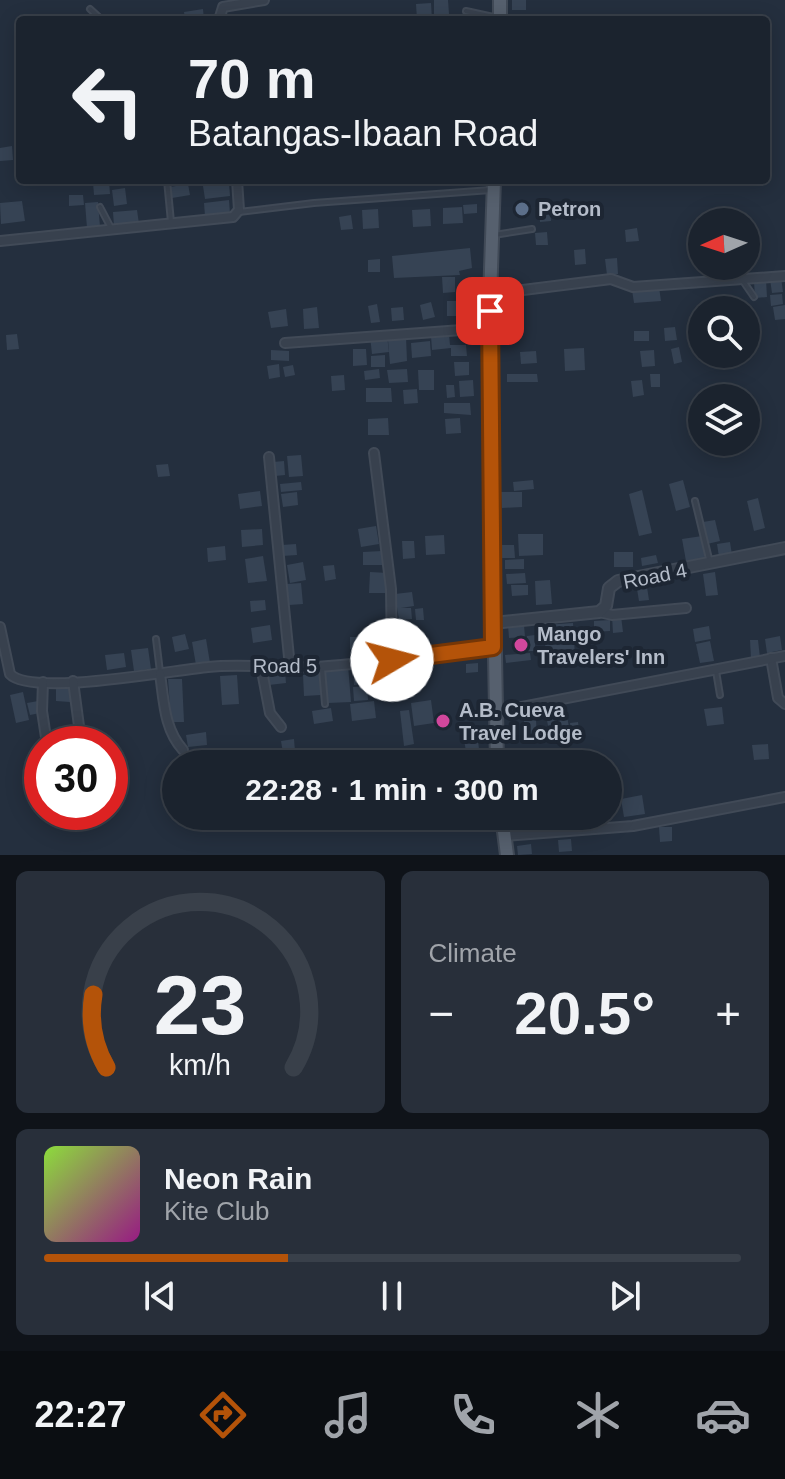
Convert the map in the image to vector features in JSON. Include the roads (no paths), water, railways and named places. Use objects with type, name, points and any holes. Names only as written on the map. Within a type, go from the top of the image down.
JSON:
[{"type":"main road","points":[[494,185],[489,328],[496,750]]},
{"type":"main road","points":[[503,830],[507,855]]},
{"type":"street","points":[[220,16],[223,7],[264,0]]},
{"type":"street","points":[[0,241],[233,217],[239,212],[237,184]]},
{"type":"street","points":[[491,294],[611,279],[633,287],[785,276]]},
{"type":"street","points":[[285,343],[489,328]]},
{"type":"street","points":[[374,453],[391,589],[392,660]]},
{"type":"street","points":[[269,457],[290,667]]},
{"type":"street","name":"Road 4","points":[[599,612],[606,606],[609,588],[618,581],[785,548]]},
{"type":"street","points":[[493,623],[599,612],[612,615],[686,608]]},
{"type":"street","points":[[0,627],[3,657],[14,679],[43,682],[44,726]]},
{"type":"street","name":"Road 5","points":[[43,682],[124,680],[208,667],[322,666],[493,647]]},
{"type":"street","points":[[495,712],[785,656]]},
{"type":"street","points":[[771,658],[778,698],[785,704]]},
{"type":"street","points":[[261,666],[270,713],[281,727]]},
{"type":"street","points":[[160,674],[167,724],[171,737],[183,750]]},
{"type":"street","points":[[73,681],[79,726]]},
{"type":"street","points":[[504,836],[633,826],[785,797]]},
{"type":"lane","points":[[90,9],[98,16]]},
{"type":"lane","points":[[466,11],[487,16]]},
{"type":"lane","points":[[167,184],[172,224]]},
{"type":"lane","points":[[239,212],[494,185]]},
{"type":"lane","points":[[100,207],[112,230]]},
{"type":"lane","points":[[492,236],[532,229]]},
{"type":"lane","points":[[743,281],[753,296]]},
{"type":"lane","points":[[695,501],[710,565]]},
{"type":"lane","points":[[156,639],[160,674]]},
{"type":"lane","points":[[322,666],[325,704]]},
{"type":"lane","points":[[716,669],[720,695]]},
{"type":"place","name":"Petron","points":[[522,209]]},
{"type":"place","name":"Mango Travelers' Inn","points":[[521,645]]},
{"type":"place","name":"A.B. Cueva Travel Lodge","points":[[443,721]]}]
